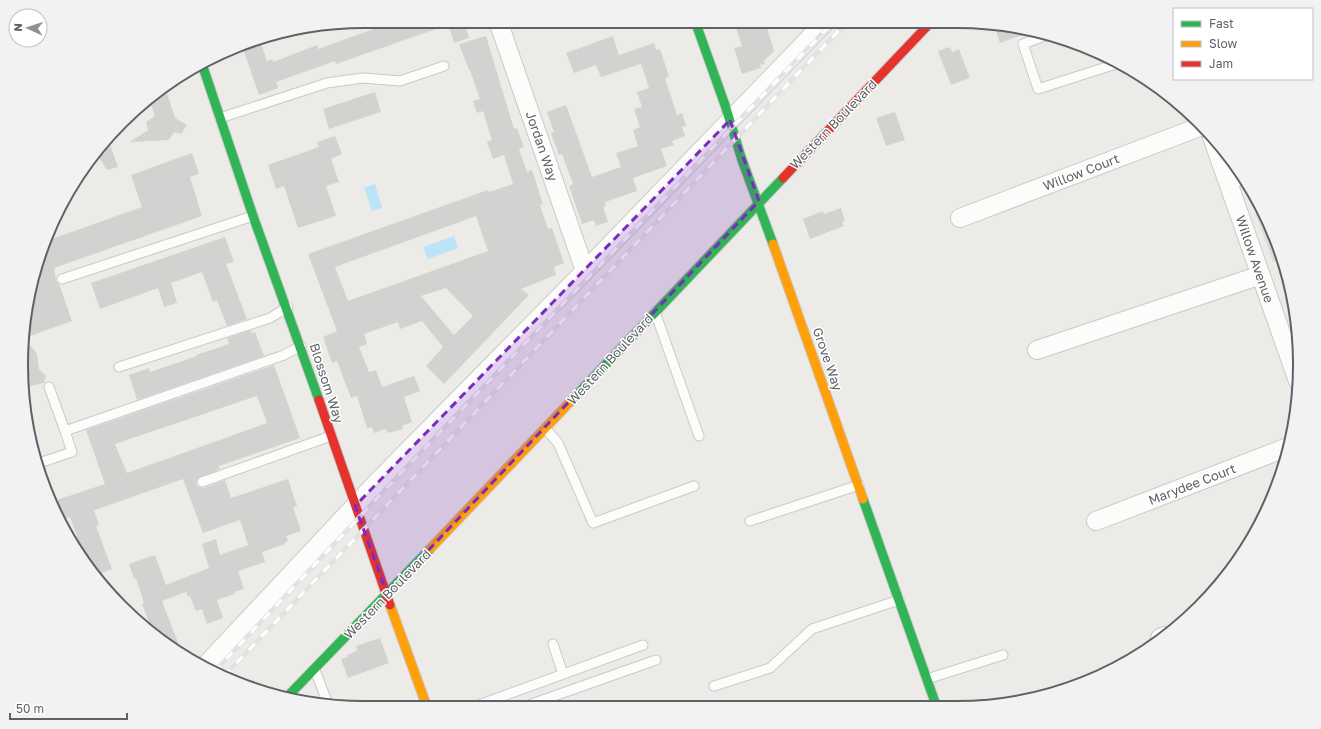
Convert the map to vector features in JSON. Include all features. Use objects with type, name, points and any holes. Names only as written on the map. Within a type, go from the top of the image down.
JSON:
[{"type":"street","name":"Jordan Way","points":[[500,28],[585,272]]},
{"type":"street","name":"Grove Way","points":[[697,28],[935,701]]},
{"type":"street","points":[[208,662],[355,506],[585,272],[819,28]]},
{"type":"street","name":"Western Boulevard","points":[[291,693],[387,594],[759,201],[925,28]]},
{"type":"street","name":"Blossom Way","points":[[204,69],[253,216],[288,307],[355,506],[425,701]]},
{"type":"street","name":"Willow Court","points":[[960,218],[1195,129]]},
{"type":"street","name":"Willow Avenue","points":[[1228,167],[1236,182],[1261,275],[1293,366]]},
{"type":"street","points":[[1036,350],[1261,275]]},
{"type":"street","name":"Marydee Court","points":[[1096,521],[1283,449]]},
{"type":"lane","points":[[1039,38],[1023,44],[1038,89],[1110,66]]},
{"type":"lane","points":[[220,118],[327,83],[363,78],[400,81],[444,66]]},
{"type":"lane","points":[[62,279],[253,216]]},
{"type":"lane","points":[[120,367],[270,318],[288,307]]},
{"type":"lane","points":[[655,311],[699,436]]},
{"type":"lane","points":[[65,431],[284,355],[301,346]]},
{"type":"lane","points":[[42,462],[72,452],[49,387]]},
{"type":"lane","points":[[545,428],[558,443],[593,522],[694,486]]},
{"type":"lane","points":[[202,482],[331,436]]},
{"type":"lane","points":[[750,522],[858,485]]},
{"type":"lane","points":[[714,686],[770,668],[812,629],[899,600]]},
{"type":"lane","points":[[553,644],[563,674]]},
{"type":"lane","points":[[489,701],[643,645]]},
{"type":"lane","points":[[927,679],[1003,655]]},
{"type":"lane","points":[[540,701],[656,660]]},
{"type":"lane","points":[[314,669],[326,698]]},
{"type":"highlighted area","points":[[730,120],[759,201],[387,594],[355,506]]},
{"type":"shaded area","points":[[1253,206],[1275,256],[1276,260],[1273,262]]},
{"type":"water","points":[[375,184],[382,208],[372,211],[364,188]]},
{"type":"water","points":[[454,236],[458,248],[428,259],[423,247]]},
{"type":"building","points":[[376,28],[439,28],[336,64],[335,61],[276,82],[278,88],[259,95],[244,51],[261,44],[267,61],[272,59],[273,62],[317,45],[318,49]]},
{"type":"building","points":[[450,28],[466,28],[469,38],[454,43]]},
{"type":"building","points":[[736,28],[767,28],[774,51],[764,61],[765,64],[760,65],[761,68],[742,74],[734,48],[742,46]]},
{"type":"building","points":[[996,31],[1024,34],[1000,43]]},
{"type":"building","points":[[486,36],[514,129],[517,128],[524,147],[519,149],[527,172],[532,170],[543,204],[540,205],[548,229],[552,228],[564,263],[554,267],[556,275],[521,289],[529,295],[444,384],[426,366],[443,347],[422,321],[400,329],[398,322],[364,334],[367,344],[359,347],[369,372],[376,370],[382,387],[414,376],[420,391],[404,397],[412,422],[402,426],[403,429],[388,433],[386,429],[374,433],[372,427],[367,428],[357,396],[351,398],[337,361],[332,363],[323,337],[337,331],[308,254],[488,190],[489,192],[513,184],[504,155],[493,159],[487,142],[492,140],[483,111],[477,113],[473,101],[480,99],[459,44]],"holes":[[[476,216],[488,251],[348,301],[335,267]],[[446,288],[473,316],[454,335],[421,296]]]},
{"type":"building","points":[[613,36],[619,55],[654,43],[656,50],[660,49],[669,76],[665,78],[677,115],[682,113],[686,126],[682,127],[685,136],[672,141],[674,145],[661,149],[667,166],[633,178],[637,191],[605,202],[606,206],[603,207],[608,222],[596,226],[594,220],[582,224],[569,186],[573,184],[562,154],[559,155],[551,133],[554,132],[547,112],[566,105],[592,177],[621,167],[616,153],[638,146],[633,130],[640,127],[634,109],[642,107],[637,92],[649,88],[641,64],[601,77],[596,65],[574,73],[566,53]]},
{"type":"building","points":[[950,47],[952,52],[959,49],[970,78],[951,85],[938,51]]},
{"type":"building","points":[[375,92],[381,112],[329,129],[323,109]]},
{"type":"building","points":[[167,93],[175,118],[187,125],[181,134],[174,132],[169,140],[130,142],[148,130],[146,122],[155,116],[151,105]]},
{"type":"building","points":[[895,112],[905,140],[886,146],[876,118]]},
{"type":"building","points":[[335,136],[342,154],[331,159],[339,182],[326,186],[336,216],[298,228],[284,186],[276,189],[268,165],[319,147],[317,142]]},
{"type":"building","points":[[110,145],[118,167],[107,170],[100,158]]},
{"type":"building","points":[[192,153],[199,174],[190,177],[202,216],[54,268],[56,281],[59,284],[72,321],[30,336],[34,299],[39,277],[53,239],[142,207],[131,175]]},
{"type":"building","points":[[841,208],[845,221],[842,222],[844,226],[810,239],[803,219],[823,211],[824,214]]},
{"type":"building","points":[[225,237],[234,262],[226,264],[247,319],[227,326],[217,300],[213,302],[202,272],[171,283],[177,303],[164,307],[158,288],[100,309],[91,283]]},
{"type":"building","points":[[251,330],[252,333],[255,332],[264,356],[137,400],[129,375],[149,368],[150,372],[197,356],[196,355],[229,344],[227,338]]},
{"type":"building","points":[[29,344],[37,354],[39,369],[46,376],[44,383],[29,386]]},
{"type":"building","points":[[274,365],[300,438],[219,466],[220,469],[198,478],[196,484],[198,487],[204,488],[225,480],[231,498],[288,479],[297,506],[293,507],[301,531],[286,536],[288,541],[284,543],[285,544],[262,552],[265,562],[238,571],[244,589],[234,592],[235,594],[217,600],[223,618],[207,624],[202,609],[196,611],[190,596],[188,597],[186,592],[162,601],[179,644],[149,622],[142,604],[144,603],[136,578],[134,579],[129,564],[155,555],[166,585],[209,568],[202,544],[216,539],[220,555],[248,545],[240,520],[203,533],[183,479],[94,510],[99,525],[96,526],[112,569],[101,573],[79,542],[70,517],[66,519],[57,500],[105,484],[86,430]],"holes":[[[257,396],[267,423],[127,473],[115,444]]]},
{"type":"building","points":[[380,638],[389,663],[348,678],[341,659],[348,657],[347,655],[357,651],[356,646]]},
{"type":"railway","points":[[219,667],[398,476],[827,28]]},
{"type":"railway","points":[[228,672],[841,28]]},
{"type":"traffic: fast","points":[[698,28],[725,105],[742,160],[773,244]]},
{"type":"traffic: fast","points":[[204,69],[253,216],[319,400]]},
{"type":"traffic: fast","points":[[571,401],[783,178]]},
{"type":"traffic: fast","points":[[863,499],[935,701]]},
{"type":"traffic: fast","points":[[291,693],[430,549]]},
{"type":"traffic: slow","points":[[773,244],[863,499]]},
{"type":"traffic: slow","points":[[430,549],[571,401]]},
{"type":"traffic: slow","points":[[390,605],[425,701]]},
{"type":"traffic: jam","points":[[783,178],[925,28]]},
{"type":"traffic: jam","points":[[319,400],[390,605]]}]
